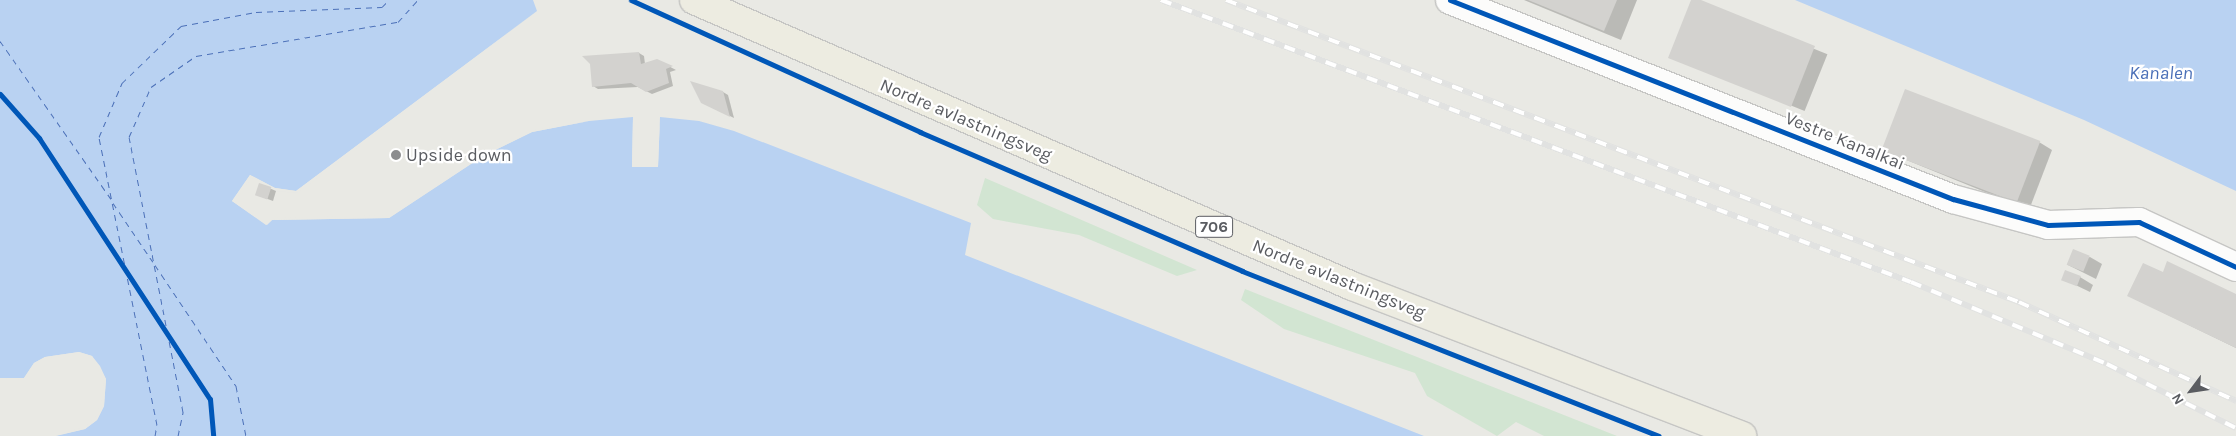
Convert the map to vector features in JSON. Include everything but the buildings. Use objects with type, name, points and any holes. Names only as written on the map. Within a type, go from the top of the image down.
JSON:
[{"type":"highway","name":"Nordre avlastningsveg","points":[[694,0],[1352,286],[1742,436]]},
{"type":"street","name":"Vestre Kanalkai","points":[[1450,0],[1953,199],[2048,225],[2139,222],[2236,267]]},
{"type":"green space","points":[[985,178],[1197,270],[1177,276],[1079,235],[993,219],[977,205]]},
{"type":"green space","points":[[1245,289],[1617,436],[1544,436],[1516,422],[1497,436],[1427,396],[1415,373],[1284,329],[1241,300]]},
{"type":"water","points":[[0,0],[533,0],[537,11],[296,191],[275,188],[250,175],[232,201],[266,225],[272,220],[389,218],[483,156],[532,132],[589,121],[633,117],[632,166],[658,167],[660,117],[699,121],[734,131],[971,223],[965,255],[1424,436],[56,436],[85,429],[97,420],[104,406],[106,379],[92,356],[79,352],[45,357],[34,363],[24,378],[0,378]]},
{"type":"water","name":"Kanalen","points":[[1795,0],[2236,0],[2236,191],[2084,120]]},
{"type":"pier","points":[[537,11],[298,193],[275,191],[251,178],[236,200],[266,222],[272,218],[388,215],[481,153],[531,130],[589,121],[532,132],[483,156],[389,218],[272,220],[267,225],[232,201],[250,175],[275,188],[296,191]]},
{"type":"pier","points":[[633,117],[635,164],[656,164],[660,117],[658,167],[632,167]]},
{"type":"pier","points":[[79,352],[92,356],[100,366],[106,379],[104,406],[97,420],[85,429],[54,436],[84,427],[95,418],[104,394],[103,379],[91,358],[56,356],[36,365],[25,380],[0,378],[24,378],[34,363],[45,357]]},
{"type":"ferry route","points":[[155,436],[157,425],[99,137],[122,83],[181,26],[256,12],[382,7],[389,0]]},
{"type":"ferry route","points":[[178,436],[183,412],[129,137],[151,87],[196,56],[398,22],[418,0]]},
{"type":"ferry route","points":[[0,41],[111,199]]},
{"type":"ferry route","points":[[0,94],[39,138],[124,268]]},
{"type":"ferry route","points":[[113,203],[153,262]]},
{"type":"ferry route","points":[[155,265],[236,386],[246,436]]},
{"type":"ferry route","points":[[127,272],[167,333]]},
{"type":"ferry route","points":[[169,337],[210,399],[213,436]]},
{"type":"railway","points":[[1161,0],[1911,282],[2107,364],[2236,428]]},
{"type":"railway","points":[[1226,0],[2019,302],[2236,401]]},
{"type":"cycle path","points":[[631,0],[920,132],[1242,271],[1659,436]]},
{"type":"cycle path","points":[[1450,0],[1953,199],[2048,225],[2139,222],[2236,267]]},
{"type":"cycle path","points":[[0,94],[39,138],[210,399],[213,436]]},
{"type":"place","name":"Upside down","points":[[396,155]]}]
